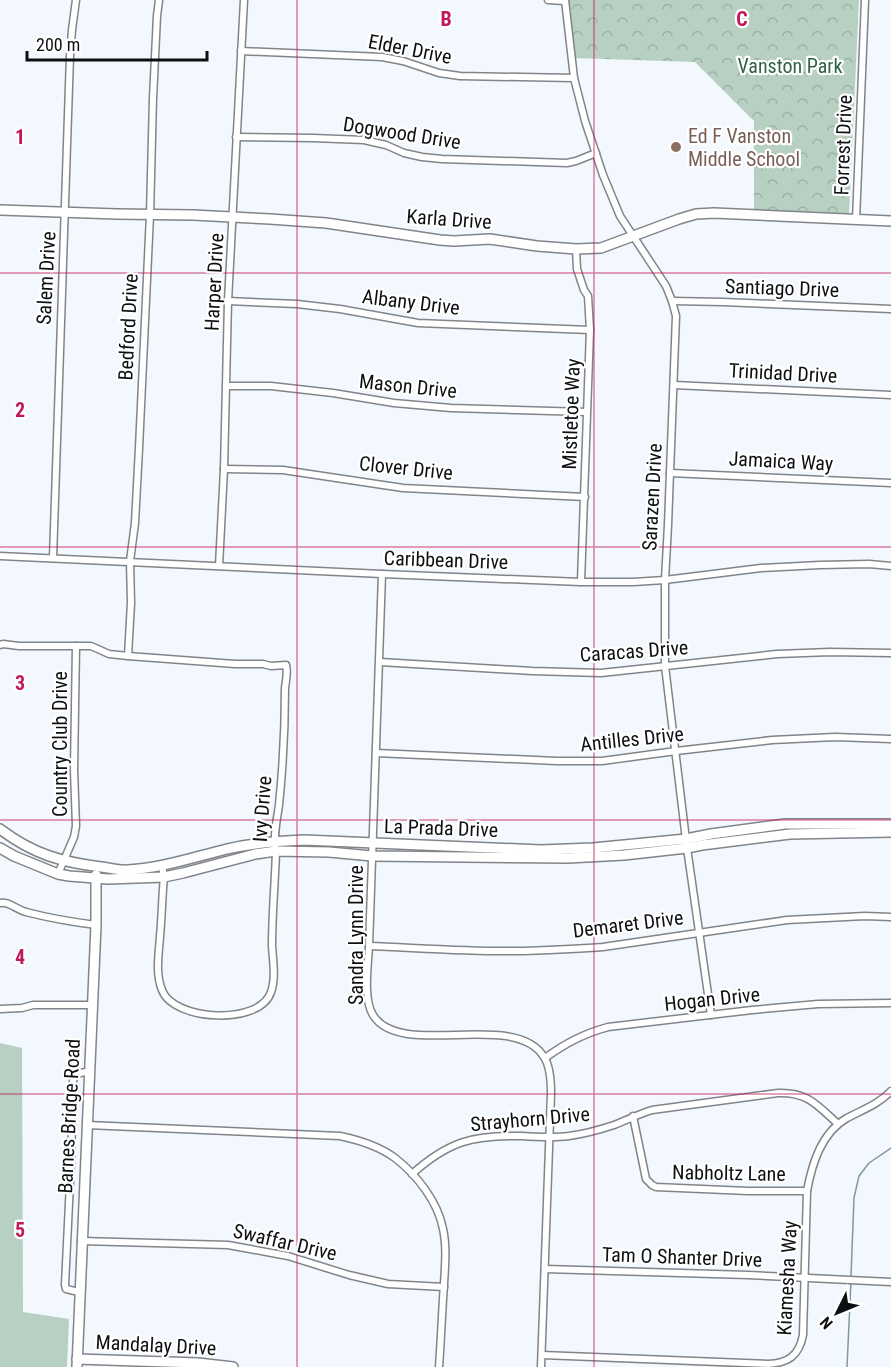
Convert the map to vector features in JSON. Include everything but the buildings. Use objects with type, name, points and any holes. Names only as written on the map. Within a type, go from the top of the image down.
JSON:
[{"type":"main road","name":"Karla Drive","points":[[0,210],[326,223],[440,240],[490,239],[576,249],[601,248],[696,214],[891,221]]},
{"type":"main road","name":"La Prada Drive","points":[[0,829],[49,857],[126,871],[162,866],[229,849],[274,841],[542,850],[702,845],[790,834],[875,828],[891,824]]},
{"type":"main road","name":"La Prada Drive","points":[[875,828],[891,832]]},
{"type":"main road","name":"La Prada Drive","points":[[0,848],[58,874],[96,879],[164,877],[276,851],[372,856],[568,858],[624,855],[687,844]]},
{"type":"main road","points":[[229,849],[230,860]]},
{"type":"main road","name":"Barnes Bridge Road","points":[[77,1363],[96,926],[96,867]]},
{"type":"main road","name":"Mandalay Drive","points":[[77,1363],[198,1363],[233,1367]]},
{"type":"street","name":"Salem Drive","points":[[53,558],[70,56],[76,0]]},
{"type":"street","name":"Bedford Drive","points":[[128,656],[131,606],[130,561],[135,523],[159,0]]},
{"type":"street","name":"Harper Drive","points":[[219,566],[227,386],[228,301],[244,0]]},
{"type":"street","points":[[548,0],[565,0]]},
{"type":"street","name":"Sarazen Drive","points":[[565,0],[574,78],[596,153],[620,216],[666,286],[676,316],[665,580],[665,666],[698,932],[711,1015]]},
{"type":"street","name":"Forrest Drive","points":[[856,220],[865,0]]},
{"type":"street","name":"Elder Drive","points":[[241,51],[382,57],[403,61],[439,73],[460,76],[574,78]]},
{"type":"street","name":"Dogwood Drive","points":[[236,137],[364,140],[386,145],[404,153],[442,159],[567,163],[596,153]]},
{"type":"street","name":"Mistletoe Way","points":[[576,249],[577,269],[588,296],[590,330],[580,582]]},
{"type":"street","name":"Albany Drive","points":[[228,301],[283,303],[340,309],[418,323],[590,330]]},
{"type":"street","name":"Santiago Drive","points":[[672,302],[891,309]]},
{"type":"street","name":"Trinidad Drive","points":[[674,385],[891,395]]},
{"type":"street","name":"Mason Drive","points":[[227,386],[271,386],[394,403],[451,408],[586,412]]},
{"type":"street","name":"Clover Drive","points":[[224,469],[283,470],[403,488],[585,497]]},
{"type":"street","name":"Jamaica Way","points":[[670,473],[891,483]]},
{"type":"street","name":"Caribbean Drive","points":[[0,556],[580,582],[665,580],[761,568],[869,564],[891,566]]},
{"type":"street","name":"Sandra Lynn Drive","points":[[382,574],[369,946],[370,1010],[375,1019],[397,1033],[519,1038],[535,1046],[545,1058]]},
{"type":"street","name":"Ivy Drive","points":[[0,645],[91,646],[109,654],[128,656],[271,666],[286,664],[286,714],[274,841],[276,851],[272,944],[273,980],[271,992],[266,1001],[245,1013],[232,1016],[191,1012],[169,1001],[162,991],[158,960],[164,877],[162,866]]},
{"type":"street","name":"Country Club Drive","points":[[58,874],[74,837],[76,826],[74,770],[76,646]]},
{"type":"street","name":"Caracas Drive","points":[[380,662],[601,673],[777,654],[891,653]]},
{"type":"street","name":"Antilles Drive","points":[[376,753],[602,761],[793,739],[835,737],[891,739]]},
{"type":"street","points":[[0,903],[4,902],[22,911],[57,920],[96,926]]},
{"type":"street","name":"Demaret Drive","points":[[369,946],[475,951],[603,947],[788,920],[891,917]]},
{"type":"street","name":"Hogan Drive","points":[[545,1058],[589,1032],[608,1027],[818,1004],[891,1003]]},
{"type":"street","points":[[0,1009],[33,1005],[92,1005]]},
{"type":"street","points":[[541,1367],[551,1081],[545,1058]]},
{"type":"street","points":[[79,1292],[70,1291],[65,1285],[73,1081],[77,1074],[89,1072]]},
{"type":"street","name":"Kiamesha Way","points":[[542,1355],[768,1364],[789,1359],[802,1342],[806,1278],[807,1191],[812,1168],[821,1146],[838,1124],[877,1102],[891,1091]]},
{"type":"street","name":"Strayhorn Drive","points":[[412,1174],[424,1162],[450,1146],[473,1138],[549,1137],[581,1134],[614,1125],[652,1110],[778,1093],[790,1093],[811,1100],[838,1124]]},
{"type":"street","name":"Nabholtz Lane","points":[[633,1116],[646,1179],[656,1187],[807,1191]]},
{"type":"street","points":[[87,1125],[340,1136],[373,1145],[394,1157],[412,1174],[436,1207],[443,1230],[445,1256],[439,1367]]},
{"type":"street","name":"Swaffar Drive","points":[[81,1241],[228,1245],[288,1256],[388,1284],[444,1287]]},
{"type":"street","name":"Tam O Shanter Drive","points":[[545,1269],[891,1282]]},
{"type":"green space","name":"Vanston Park","points":[[569,0],[859,0],[849,214],[754,211],[754,121],[695,62],[573,58]]},
{"type":"green space","points":[[0,1043],[22,1048],[23,1312],[69,1319],[67,1367],[0,1367]]},
{"type":"waterway","points":[[851,1276],[854,1198],[859,1176],[869,1163],[891,1148]]},
{"type":"waterway","points":[[847,1367],[851,1281]]},
{"type":"place","name":"Ed F Vanston Middle School","points":[[676,147]]}]
